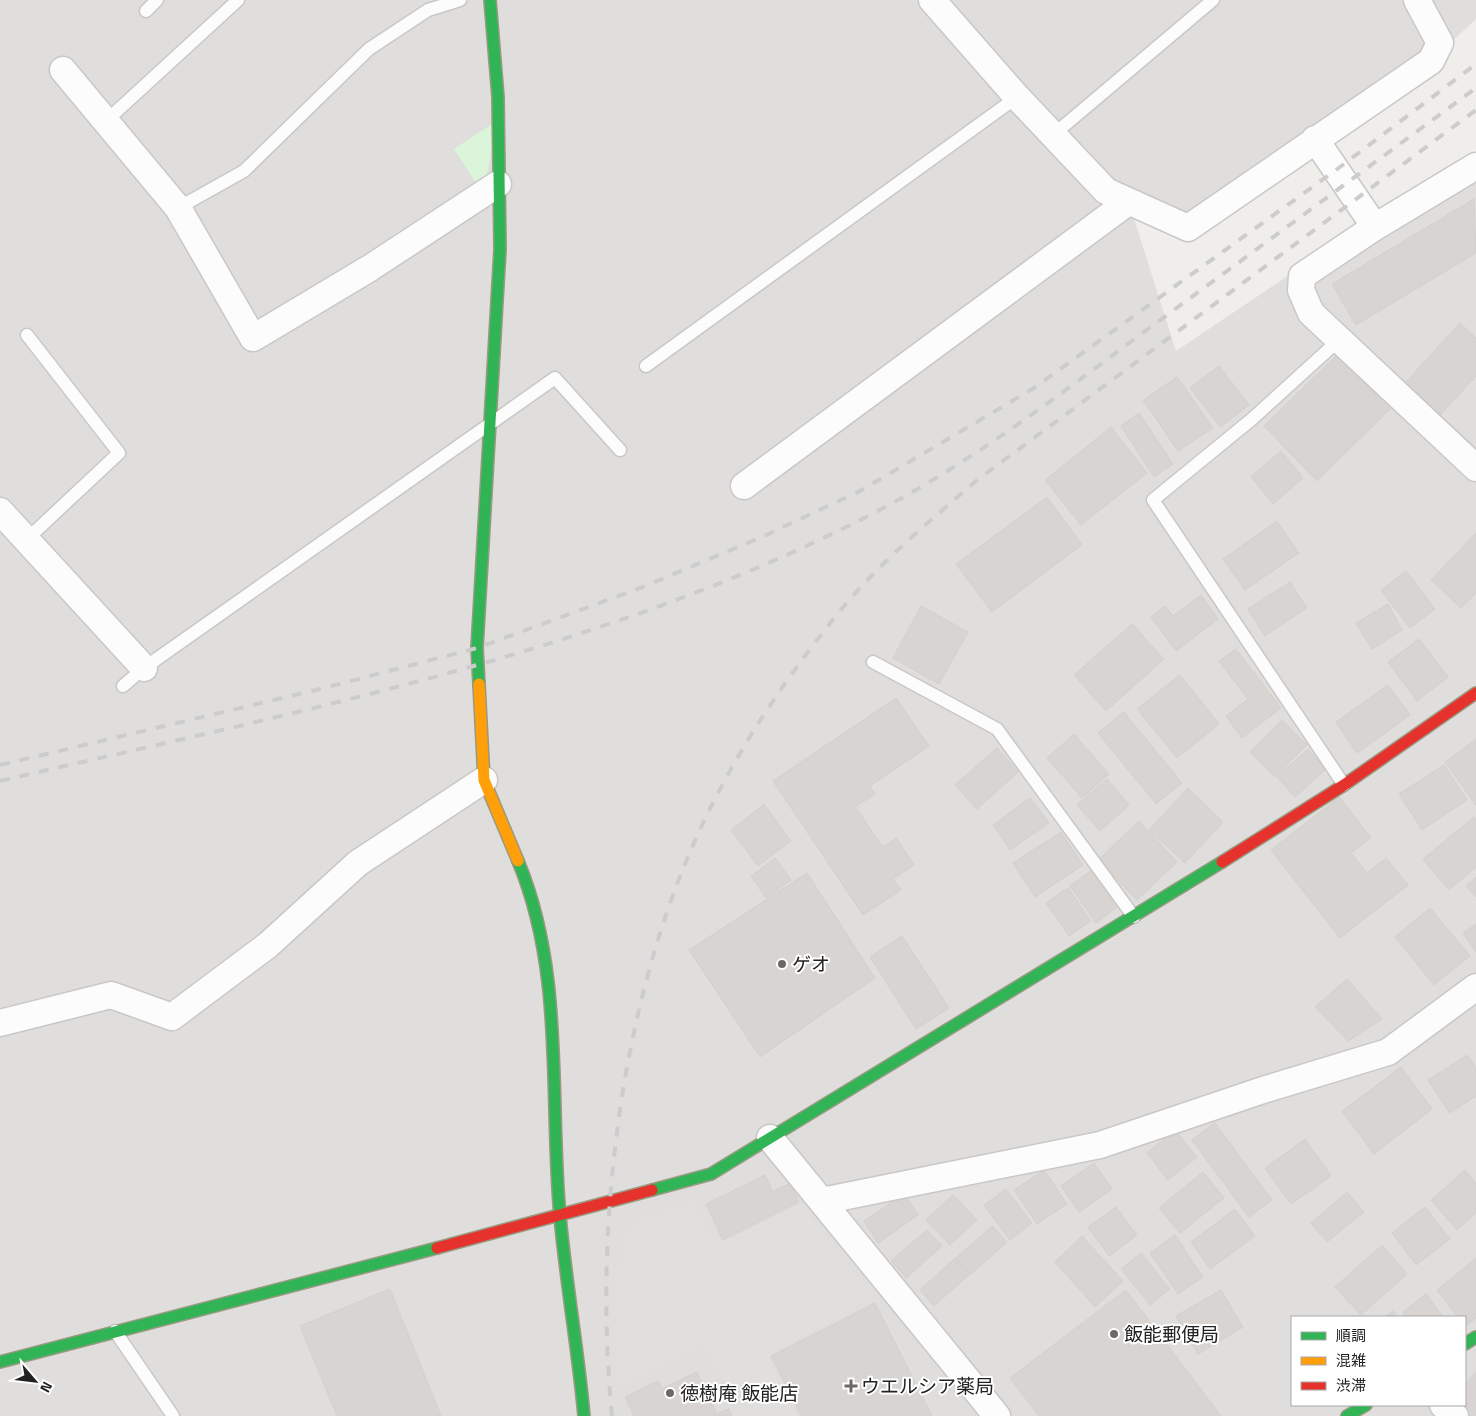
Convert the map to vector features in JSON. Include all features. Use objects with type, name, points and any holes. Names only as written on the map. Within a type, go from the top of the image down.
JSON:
[{"type":"street","points":[[490,0],[498,97],[500,249],[477,648],[484,780],[530,890],[548,984],[560,1216],[578,1350],[584,1416]]},
{"type":"street","points":[[932,0],[1018,97],[1106,191],[1188,228],[1431,61],[1440,43],[1417,0]]},
{"type":"street","points":[[63,70],[178,208],[253,338],[370,268],[498,184]]},
{"type":"street","points":[[1315,139],[1375,227]]},
{"type":"street","points":[[1476,166],[1375,227],[1302,276],[1301,290],[1311,313],[1476,468]]},
{"type":"street","points":[[744,486],[1128,202]]},
{"type":"street","points":[[0,511],[25,541],[144,668]]},
{"type":"street","points":[[0,1362],[560,1216],[711,1174],[1134,917],[1344,785],[1476,693]]},
{"type":"street","points":[[0,1023],[110,995],[172,1017],[268,945],[358,864],[484,780]]},
{"type":"street","points":[[822,1201],[1100,1145],[1263,1090],[1388,1052],[1476,987]]},
{"type":"street","points":[[770,1138],[997,1416]]},
{"type":"street","points":[[1347,1416],[1364,1406]]},
{"type":"street","points":[[1444,1406],[1455,1416]]},
{"type":"lane","points":[[146,11],[158,0]]},
{"type":"lane","points":[[106,121],[238,0]]},
{"type":"lane","points":[[178,208],[244,171],[369,49],[428,10],[460,0]]},
{"type":"lane","points":[[1053,135],[1213,0]]},
{"type":"lane","points":[[646,366],[1018,97]]},
{"type":"lane","points":[[25,541],[119,453],[27,335]]},
{"type":"lane","points":[[1339,340],[1252,419],[1153,500],[1344,785]]},
{"type":"lane","points":[[123,686],[144,668],[555,378],[620,450]]},
{"type":"lane","points":[[873,662],[997,729],[1134,917]]},
{"type":"lane","points":[[115,1331],[174,1416]]},
{"type":"shaded area","points":[[0,0],[1476,0],[1476,19],[1431,61],[1188,228],[1129,203],[1176,351],[1301,267],[1476,161],[1476,1416],[0,1416]]},
{"type":"shaded area","points":[[694,1204],[714,1246],[801,1205],[873,1296],[765,1358],[797,1416],[740,1416],[704,1342],[620,1384],[618,1281],[631,1224]]},
{"type":"green space","points":[[498,120],[483,194],[454,149]]},
{"type":"building","points":[[1474,199],[1476,253],[1356,325],[1332,284]]},
{"type":"building","points":[[1460,323],[1476,338],[1476,376],[1440,415],[1405,383]]},
{"type":"building","points":[[1339,353],[1392,407],[1317,481],[1264,426]]},
{"type":"building","points":[[1219,366],[1249,405],[1220,427],[1190,388]]},
{"type":"building","points":[[1177,377],[1213,428],[1178,451],[1143,400]]},
{"type":"building","points":[[1139,413],[1173,464],[1154,477],[1121,426]]},
{"type":"building","points":[[1111,427],[1147,473],[1081,525],[1045,480]]},
{"type":"building","points":[[1281,451],[1303,478],[1273,504],[1251,477]]},
{"type":"building","points":[[1047,497],[1082,545],[992,612],[956,564]]},
{"type":"building","points":[[1277,521],[1299,553],[1245,590],[1223,559]]},
{"type":"building","points":[[1476,533],[1476,593],[1461,608],[1431,580]]},
{"type":"building","points":[[1406,571],[1435,609],[1410,628],[1381,590]]},
{"type":"building","points":[[1290,582],[1307,608],[1265,636],[1248,609]]},
{"type":"building","points":[[1201,595],[1218,619],[1176,651],[1151,617],[1165,606],[1173,616]]},
{"type":"building","points":[[1388,604],[1402,630],[1372,649],[1356,623]]},
{"type":"building","points":[[921,606],[968,632],[939,684],[893,658]]},
{"type":"building","points":[[1132,624],[1164,659],[1106,711],[1074,675]]},
{"type":"building","points":[[1419,639],[1448,677],[1417,701],[1388,662]]},
{"type":"building","points":[[1236,649],[1281,708],[1242,738],[1226,716],[1248,699],[1219,661]]},
{"type":"building","points":[[1180,675],[1219,724],[1177,758],[1137,709]]},
{"type":"building","points":[[1388,685],[1410,715],[1357,753],[1336,722]]},
{"type":"building","points":[[896,698],[929,746],[870,786],[875,794],[855,807],[883,847],[896,838],[914,865],[893,879],[901,890],[863,915],[773,781]]},
{"type":"building","points":[[1124,712],[1182,783],[1156,804],[1098,733]]},
{"type":"building","points":[[1282,720],[1307,745],[1275,777],[1250,752]]},
{"type":"building","points":[[1074,734],[1109,774],[1082,798],[1047,758]]},
{"type":"building","points":[[1476,739],[1476,805],[1445,762]]},
{"type":"building","points":[[997,748],[1018,772],[977,809],[955,785]]},
{"type":"building","points":[[1308,749],[1326,769],[1295,797],[1277,777]]},
{"type":"building","points":[[1444,765],[1467,800],[1422,830],[1399,794]]},
{"type":"building","points":[[1107,779],[1129,805],[1100,831],[1077,805]]},
{"type":"building","points":[[1188,788],[1223,822],[1185,863],[1149,830]]},
{"type":"building","points":[[1339,797],[1371,838],[1351,853],[1367,873],[1386,858],[1408,885],[1340,938],[1271,850]]},
{"type":"building","points":[[1030,798],[1049,823],[1010,850],[993,825]]},
{"type":"building","points":[[764,804],[791,841],[758,866],[731,830]]},
{"type":"building","points":[[1474,817],[1476,819],[1476,867],[1449,890],[1423,859]]},
{"type":"building","points":[[1139,821],[1177,862],[1137,900],[1098,860]]},
{"type":"building","points":[[1061,832],[1083,865],[1035,897],[1013,863]]},
{"type":"building","points":[[775,858],[791,880],[766,898],[751,876]]},
{"type":"building","points":[[1092,870],[1118,906],[1096,923],[1070,886]]},
{"type":"building","name":"ゲオ","points":[[807,873],[875,978],[760,1057],[689,950]]},
{"type":"building","points":[[1476,877],[1476,897],[1466,886]]},
{"type":"building","points":[[1068,888],[1091,921],[1069,936],[1046,903]]},
{"type":"building","points":[[1430,908],[1470,956],[1434,985],[1395,937]]},
{"type":"building","points":[[1476,924],[1476,952],[1463,933]]},
{"type":"building","points":[[902,936],[949,1008],[916,1029],[870,957]]},
{"type":"building","points":[[1347,979],[1382,1019],[1348,1041],[1315,1007]]},
{"type":"building","points":[[1467,1055],[1476,1068],[1476,1096],[1450,1113],[1428,1080]]},
{"type":"building","points":[[1401,1067],[1432,1109],[1374,1154],[1342,1111]]},
{"type":"building","points":[[1215,1123],[1272,1200],[1249,1217],[1192,1140]]},
{"type":"building","points":[[1175,1130],[1197,1157],[1168,1180],[1147,1153]]},
{"type":"building","points":[[1305,1139],[1331,1176],[1291,1204],[1265,1168]]},
{"type":"building","points":[[1094,1163],[1112,1189],[1079,1212],[1061,1186]]},
{"type":"building","points":[[1044,1170],[1067,1204],[1037,1224],[1014,1190]]},
{"type":"building","points":[[1465,1170],[1476,1183],[1476,1213],[1457,1230],[1431,1200]]},
{"type":"building","points":[[1203,1172],[1224,1198],[1180,1233],[1159,1208]]},
{"type":"building","points":[[765,1175],[773,1192],[790,1183],[799,1202],[723,1240],[706,1204]]},
{"type":"building","points":[[1006,1189],[1032,1223],[1010,1240],[984,1205]]},
{"type":"building","points":[[1347,1192],[1364,1212],[1327,1242],[1311,1223]]},
{"type":"building","points":[[904,1194],[918,1215],[878,1243],[864,1221]]},
{"type":"building","points":[[953,1195],[977,1220],[950,1245],[926,1220]]},
{"type":"building","points":[[1116,1207],[1137,1235],[1109,1256],[1088,1227]]},
{"type":"building","points":[[1425,1207],[1450,1239],[1416,1265],[1392,1233]]},
{"type":"building","points":[[1235,1209],[1255,1236],[1210,1269],[1191,1242]]},
{"type":"building","points":[[992,1226],[1007,1242],[971,1274],[956,1258]]},
{"type":"building","points":[[927,1230],[942,1246],[906,1278],[891,1261]]},
{"type":"building","points":[[1175,1235],[1203,1277],[1178,1294],[1150,1253]]},
{"type":"building","points":[[1082,1236],[1123,1281],[1095,1307],[1055,1262]]},
{"type":"building","points":[[1382,1245],[1407,1274],[1361,1315],[1335,1287]]},
{"type":"building","points":[[1141,1253],[1170,1289],[1150,1305],[1121,1269]]},
{"type":"building","points":[[955,1258],[970,1274],[934,1306],[920,1290]]},
{"type":"building","points":[[1476,1258],[1476,1318],[1466,1326],[1466,1316],[1457,1316],[1437,1290]]},
{"type":"building","points":[[390,1289],[441,1416],[337,1416],[300,1326]]},
{"type":"building","name":"飯能郵便局","points":[[1126,1290],[1221,1416],[1039,1416],[1010,1378]]},
{"type":"building","points":[[1221,1290],[1243,1327],[1198,1354],[1176,1316]]},
{"type":"building","points":[[1426,1294],[1442,1316],[1405,1316],[1403,1312]]},
{"type":"building","name":"ウエルシア薬局","points":[[875,1303],[932,1416],[801,1416],[771,1356]]},
{"type":"building","points":[[1393,1311],[1396,1316],[1386,1316]]},
{"type":"building","name":"徳樹庵 飯能店","points":[[697,1372],[717,1414],[729,1409],[732,1416],[634,1416],[625,1397],[658,1381],[662,1389]]},
{"type":"building","points":[[1476,1372],[1476,1416],[1456,1416],[1447,1406],[1466,1406],[1466,1383]]},
{"type":"railway","points":[[0,765],[316,690],[477,648],[643,587],[764,536],[860,491],[1034,388],[1336,170],[1476,64]]},
{"type":"railway","points":[[0,781],[222,730],[445,674],[554,642],[662,605],[769,563],[872,514],[909,494],[1014,427],[1476,88]]},
{"type":"railway","points":[[612,1416],[607,1342],[607,1266],[611,1189],[620,1111],[634,1034],[652,959],[676,887],[705,819],[733,765],[764,714],[817,640],[868,579],[903,545],[976,481],[1476,110]]},
{"type":"traffic: fast","points":[[479,684],[477,648],[500,249],[498,97],[490,0]]},
{"type":"traffic: fast","points":[[518,861],[533,904],[543,947],[549,991],[560,1216],[584,1416]]},
{"type":"traffic: fast","points":[[652,1190],[711,1174],[1222,862]]},
{"type":"traffic: fast","points":[[0,1362],[437,1248]]},
{"type":"traffic: fast","points":[[1466,1343],[1476,1337]]},
{"type":"traffic: fast","points":[[1347,1416],[1364,1406]]},
{"type":"traffic: slow","points":[[479,684],[484,780],[518,861]]},
{"type":"traffic: jam","points":[[1222,862],[1344,785],[1476,693]]},
{"type":"traffic: jam","points":[[437,1248],[652,1190]]},
{"type":"place","name":"ゲオ","points":[[782,964]]},
{"type":"place","name":"飯能郵便局","points":[[1114,1334]]},
{"type":"place","name":"ウエルシア薬局","points":[[851,1386]]},
{"type":"place","name":"徳樹庵 飯能店","points":[[670,1393]]}]
